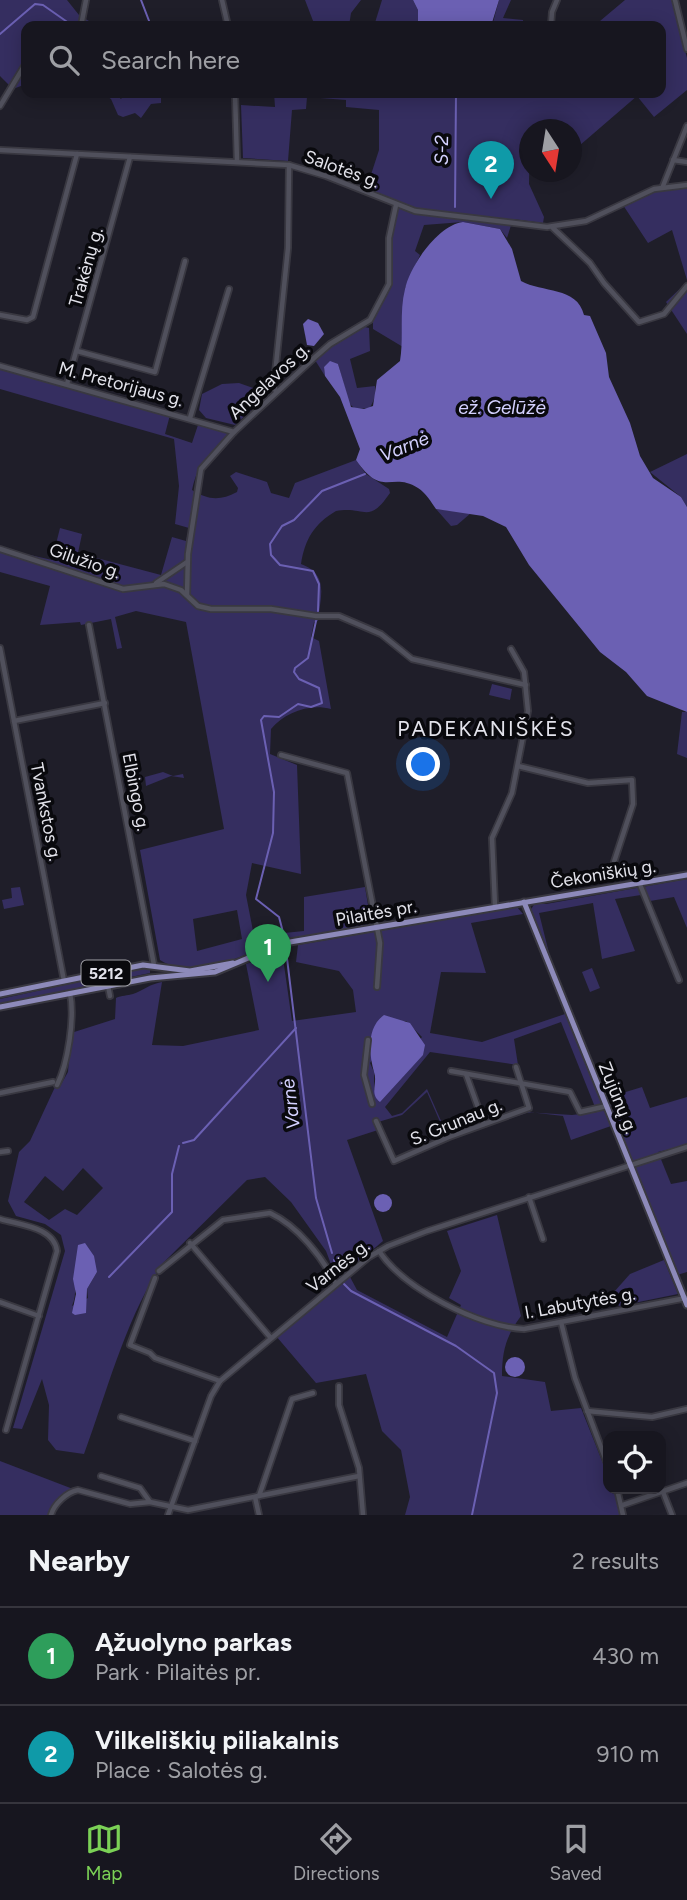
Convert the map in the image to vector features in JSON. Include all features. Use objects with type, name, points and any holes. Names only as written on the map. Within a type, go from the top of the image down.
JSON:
[{"type":"main road","name":"Čekoniškių g.","points":[[524,902],[687,875]]},
{"type":"main road","name":"Pilaitės pr.","points":[[0,1007],[143,979],[207,973],[277,945],[524,902]]},
{"type":"main road","name":"Zujūnų g.","points":[[524,902],[686,1301]]},
{"type":"main road","name":"Pilaitės pr.","points":[[0,993],[154,965],[190,971],[236,962]]},
{"type":"main road","name":"5212","points":[[143,979],[154,973],[154,965]]},
{"type":"street","points":[[82,21],[86,0]]},
{"type":"street","points":[[222,0],[227,21]]},
{"type":"street","points":[[551,21],[557,0]]},
{"type":"street","points":[[675,0],[687,49]]},
{"type":"street","points":[[0,106],[21,71]]},
{"type":"street","points":[[235,98],[237,161]]},
{"type":"street","points":[[687,126],[663,186],[687,185]]},
{"type":"street","name":"Salotės g.","points":[[0,150],[289,165],[427,214],[554,228],[586,220],[663,186]]},
{"type":"street","points":[[0,315],[27,320],[33,317],[78,154]]},
{"type":"street","name":"Trakėnų g.","points":[[67,384],[130,157]]},
{"type":"street","points":[[673,160],[687,162]]},
{"type":"street","points":[[276,392],[274,373],[288,248],[289,165]]},
{"type":"street","name":"Angelavos g.","points":[[187,597],[187,562],[201,469],[234,432],[330,344],[370,320],[389,284],[388,244],[396,205]]},
{"type":"street","points":[[554,228],[590,263],[636,319],[642,321],[664,314],[687,286]]},
{"type":"street","points":[[77,351],[155,372],[185,261]]},
{"type":"street","points":[[190,418],[229,289]]},
{"type":"street","name":"M. Pretorijaus g.","points":[[0,366],[234,432]]},
{"type":"street","name":"Gilužio g.","points":[[0,549],[123,589],[141,588],[155,583]]},
{"type":"street","points":[[155,583],[187,562]]},
{"type":"street","points":[[155,583],[181,590],[198,606],[211,609],[271,609],[339,615],[376,632],[419,662],[526,685]]},
{"type":"street","name":"Elbingo g.","points":[[89,625],[154,965]]},
{"type":"street","name":"Tvankstos g.","points":[[0,648],[64,981]]},
{"type":"street","points":[[495,906],[491,844],[510,800],[528,711],[524,673],[511,649]]},
{"type":"street","points":[[14,722],[105,703]]},
{"type":"street","points":[[281,755],[347,773],[381,948],[377,987]]},
{"type":"street","points":[[518,766],[587,783],[632,780],[633,804],[614,862]]},
{"type":"street","points":[[639,882],[679,980]]},
{"type":"street","points":[[108,986],[110,996]]},
{"type":"street","points":[[0,1093],[55,1084],[66,1062],[72,1009],[70,993]]},
{"type":"street","points":[[368,1040],[364,1075],[372,1104]]},
{"type":"street","name":"S. Grunau g.","points":[[376,1121],[394,1161],[529,1108],[516,1067]]},
{"type":"street","points":[[451,1071],[572,1093],[580,1112],[607,1107]]},
{"type":"street","points":[[466,1074],[484,1124]]},
{"type":"street","name":"Varnės g.","points":[[168,1515],[220,1381],[270,1337],[379,1250],[630,1163],[687,1147]]},
{"type":"street","points":[[0,1152],[8,1151]]},
{"type":"street","points":[[529,1197],[543,1239]]},
{"type":"street","points":[[159,1271],[190,1243],[223,1220],[270,1213],[290,1225],[336,1284]]},
{"type":"street","points":[[0,1219],[46,1233],[55,1242],[56,1255],[6,1430]]},
{"type":"street","points":[[190,1243],[270,1337]]},
{"type":"street","name":"I. Labutytės g.","points":[[379,1250],[393,1269],[409,1283],[488,1322],[524,1329],[686,1301]]},
{"type":"street","points":[[155,1278],[130,1345],[150,1353],[155,1358],[220,1381]]},
{"type":"street","points":[[0,1302],[38,1316]]},
{"type":"street","points":[[561,1322],[569,1359],[603,1453]]},
{"type":"street","points":[[339,1386],[339,1405],[359,1476],[363,1515]]},
{"type":"street","points":[[259,1515],[257,1496],[292,1399],[313,1393]]},
{"type":"street","points":[[587,1411],[652,1417],[687,1409]]},
{"type":"street","points":[[121,1417],[195,1441]]},
{"type":"street","points":[[101,1476],[140,1488],[150,1502]]},
{"type":"street","points":[[51,1515],[53,1508],[67,1495],[78,1490],[130,1504],[150,1502],[191,1510],[359,1476]]},
{"type":"street","points":[[666,1491],[687,1483]]},
{"type":"street","points":[[619,1494],[623,1515]]},
{"type":"street","points":[[623,1506],[657,1494]]},
{"type":"street","points":[[664,1494],[672,1515]]},
{"type":"shaded area","points":[[0,0],[67,0],[79,15],[89,21],[21,21],[21,86],[13,89],[0,76]]},
{"type":"shaded area","points":[[305,0],[361,0],[351,13],[350,21],[313,21]]},
{"type":"shaded area","points":[[382,0],[413,0],[418,10],[418,21],[376,21]]},
{"type":"shaded area","points":[[499,0],[511,0],[503,18],[523,20],[523,21],[493,21]]},
{"type":"shaded area","points":[[625,0],[672,0],[687,58],[687,90],[654,117],[639,98],[666,98],[666,21],[600,21]]},
{"type":"shaded area","points":[[161,98],[161,103],[151,104],[141,118],[135,113],[123,117],[118,115],[111,99]]},
{"type":"shaded area","points":[[274,98],[307,98],[306,109],[292,110],[288,161],[243,158],[241,105],[275,107]]},
{"type":"shaded area","points":[[320,98],[635,98],[582,143],[582,119],[519,119],[519,182],[529,182],[544,217],[543,223],[513,219],[507,238],[500,229],[463,222],[424,225],[415,251],[420,255],[405,288],[403,347],[373,329],[373,317],[392,284],[391,235],[397,203],[366,190],[379,150],[379,110],[346,107],[346,100]]},
{"type":"shaded area","points":[[687,187],[687,280],[672,230],[648,243],[623,205],[662,188]]},
{"type":"shaded area","points":[[687,282],[687,334],[666,302]]},
{"type":"shaded area","points":[[365,327],[369,328],[370,351],[350,359],[357,388],[375,386],[375,397],[370,408],[355,409],[349,403],[338,364],[324,367],[325,376],[315,360],[332,345]]},
{"type":"shaded area","points":[[0,367],[170,415],[165,434],[192,443],[199,422],[229,433],[199,468],[192,490],[203,496],[220,498],[237,492],[238,488],[230,476],[236,472],[267,482],[271,493],[289,498],[295,483],[356,460],[366,474],[389,489],[390,493],[376,509],[366,512],[336,511],[328,516],[316,527],[305,547],[301,564],[316,574],[320,581],[318,621],[314,622],[311,637],[319,641],[331,709],[315,707],[298,710],[271,729],[270,754],[297,765],[301,874],[252,863],[246,895],[254,936],[304,931],[304,897],[365,887],[370,917],[367,925],[291,939],[209,967],[176,967],[160,960],[140,850],[224,829],[186,622],[136,611],[115,617],[122,648],[117,649],[111,619],[81,625],[80,622],[40,625],[50,586],[0,572],[0,548],[52,560],[60,528],[82,534],[78,553],[161,575],[172,537],[186,541],[189,528],[175,524],[179,486],[174,439],[0,389]],"holes":[[[237,910],[242,939],[197,951],[193,919]]]},
{"type":"shaded area","points":[[239,383],[264,392],[262,400],[235,425],[206,418],[199,410],[202,394],[222,384]]},
{"type":"shaded area","points":[[687,454],[687,507],[681,497],[650,472]]},
{"type":"shaded area","points":[[436,509],[471,513],[457,525],[451,526]]},
{"type":"shaded area","points":[[492,684],[512,689],[510,700],[489,695]]},
{"type":"shaded area","points":[[682,712],[687,712],[687,758],[677,754]]},
{"type":"shaded area","points":[[163,772],[173,776],[183,774],[184,778],[171,776],[146,786],[145,777]]},
{"type":"shaded area","points":[[687,879],[687,928],[674,897],[644,902],[641,895],[615,899],[635,951],[602,959],[593,903],[539,913],[549,953],[530,911],[535,903],[546,904]]},
{"type":"shaded area","points":[[20,887],[24,905],[4,909],[2,900],[12,898],[11,888]]},
{"type":"shaded area","points":[[517,907],[523,914],[471,923],[486,973],[441,972],[430,1033],[482,1042],[565,1014],[611,1126],[571,1140],[563,1116],[535,1113],[572,1115],[597,1112],[561,1022],[514,1039],[518,1065],[430,1052],[385,1107],[392,1116],[402,1113],[427,1089],[449,1139],[528,1112],[448,1140],[427,1092],[402,1115],[378,1122],[378,1130],[347,1140],[383,1241],[337,1280],[326,1251],[291,1202],[265,1177],[247,1180],[162,1264],[127,1332],[84,1454],[56,1450],[48,1440],[49,1405],[42,1379],[22,1429],[13,1428],[65,1251],[61,1235],[45,1224],[16,1216],[8,1201],[19,1152],[30,1141],[55,1087],[59,1088],[68,1072],[71,1033],[115,1019],[116,998],[162,982],[152,1045],[183,1046],[259,1030],[246,964],[282,951],[292,1021],[356,1012],[353,990],[339,971],[296,962],[298,945]],"holes":[[[406,1021],[422,1037],[374,1091],[374,1072],[370,1063],[398,1022]],[[83,1168],[103,1188],[77,1215],[65,1209],[49,1220],[24,1202],[45,1176],[63,1191]],[[77,1265],[97,1272],[87,1289],[88,1298],[72,1306]]]},
{"type":"shaded area","points":[[150,968],[150,973],[0,1004],[0,999]]},
{"type":"shaded area","points":[[592,968],[600,988],[590,992],[582,972]]},
{"type":"shaded area","points":[[605,1069],[616,1095],[642,1087],[650,1108],[687,1097],[687,1145],[658,1152],[671,1184],[687,1181],[687,1272],[677,1275],[595,1073]]},
{"type":"shaded area","points":[[497,1215],[521,1316],[506,1344],[502,1376],[545,1382],[551,1411],[581,1408],[603,1463],[603,1494],[615,1494],[620,1506],[619,1515],[405,1515],[410,1497],[401,1450],[382,1431],[366,1374],[316,1383],[276,1336],[350,1277],[357,1290],[447,1337],[461,1305],[449,1298],[461,1271],[447,1231]]},
{"type":"shaded area","points":[[664,1260],[678,1294],[619,1306],[614,1292],[630,1274]]},
{"type":"shaded area","points":[[0,1461],[73,1489],[51,1508],[49,1515],[0,1515]]},
{"type":"water","points":[[413,0],[499,0],[493,21],[418,21],[418,10]]},
{"type":"water","name":"ež. Gelūžė","points":[[463,222],[500,229],[512,249],[521,281],[567,295],[580,306],[584,315],[590,316],[606,353],[609,377],[630,423],[640,456],[653,478],[681,497],[687,507],[687,712],[647,696],[626,672],[600,652],[529,565],[506,527],[483,516],[436,509],[418,488],[401,482],[380,482],[365,472],[356,460],[360,449],[340,397],[325,376],[324,367],[330,361],[338,364],[351,407],[364,409],[373,406],[377,380],[400,361],[403,298],[413,269],[435,238],[444,230]]},
{"type":"water","points":[[308,319],[318,323],[324,334],[314,346],[307,345],[303,324]]},
{"type":"water","points":[[384,1015],[410,1023],[425,1045],[423,1055],[380,1102],[374,1092],[375,1076],[370,1042],[374,1027]]},
{"type":"water","points":[[383,1194],[389,1197],[392,1203],[389,1209],[383,1212],[377,1209],[374,1203],[377,1197]]},
{"type":"water","points":[[85,1243],[94,1256],[97,1272],[87,1289],[86,1313],[75,1315],[72,1313],[76,1294],[73,1279],[78,1245]]},
{"type":"water","points":[[515,1357],[522,1360],[525,1367],[522,1374],[515,1377],[508,1374],[505,1367],[508,1360]]},
{"type":"waterway","name":"S-2","points":[[141,0],[149,21]]},
{"type":"waterway","name":"S-2","points":[[0,34],[35,4],[43,5],[66,21]]},
{"type":"waterway","name":"S-2","points":[[455,207],[456,98]]},
{"type":"waterway","name":"Varnė","points":[[318,611],[319,584],[313,571],[280,565],[271,555],[270,544],[282,526],[294,520],[322,491],[365,474]]},
{"type":"waterway","name":"Varnė","points":[[284,936],[279,917],[256,899],[273,833],[274,792],[261,720],[264,716],[279,717],[298,704],[311,707],[322,703],[319,688],[299,679],[294,672],[295,668],[308,658],[316,621]]},
{"type":"waterway","name":"Varnė","points":[[286,950],[316,1198],[332,1253]]},
{"type":"waterway","points":[[183,1143],[194,1140],[296,1028]]},
{"type":"waterway","points":[[109,1277],[172,1212],[172,1174],[179,1146]]},
{"type":"waterway","points":[[334,1260],[339,1275]]},
{"type":"waterway","points":[[344,1284],[351,1291],[456,1346],[494,1373],[497,1393],[472,1515]]},
{"type":"place","name":"Vilkeliškių piliakalnis","points":[[491,199]]},
{"type":"place","name":"Ąžuolyno parkas","points":[[268,982]]},
{"type":"district","name":"PADEKANIŠKĖS","points":[[486,729]]}]
